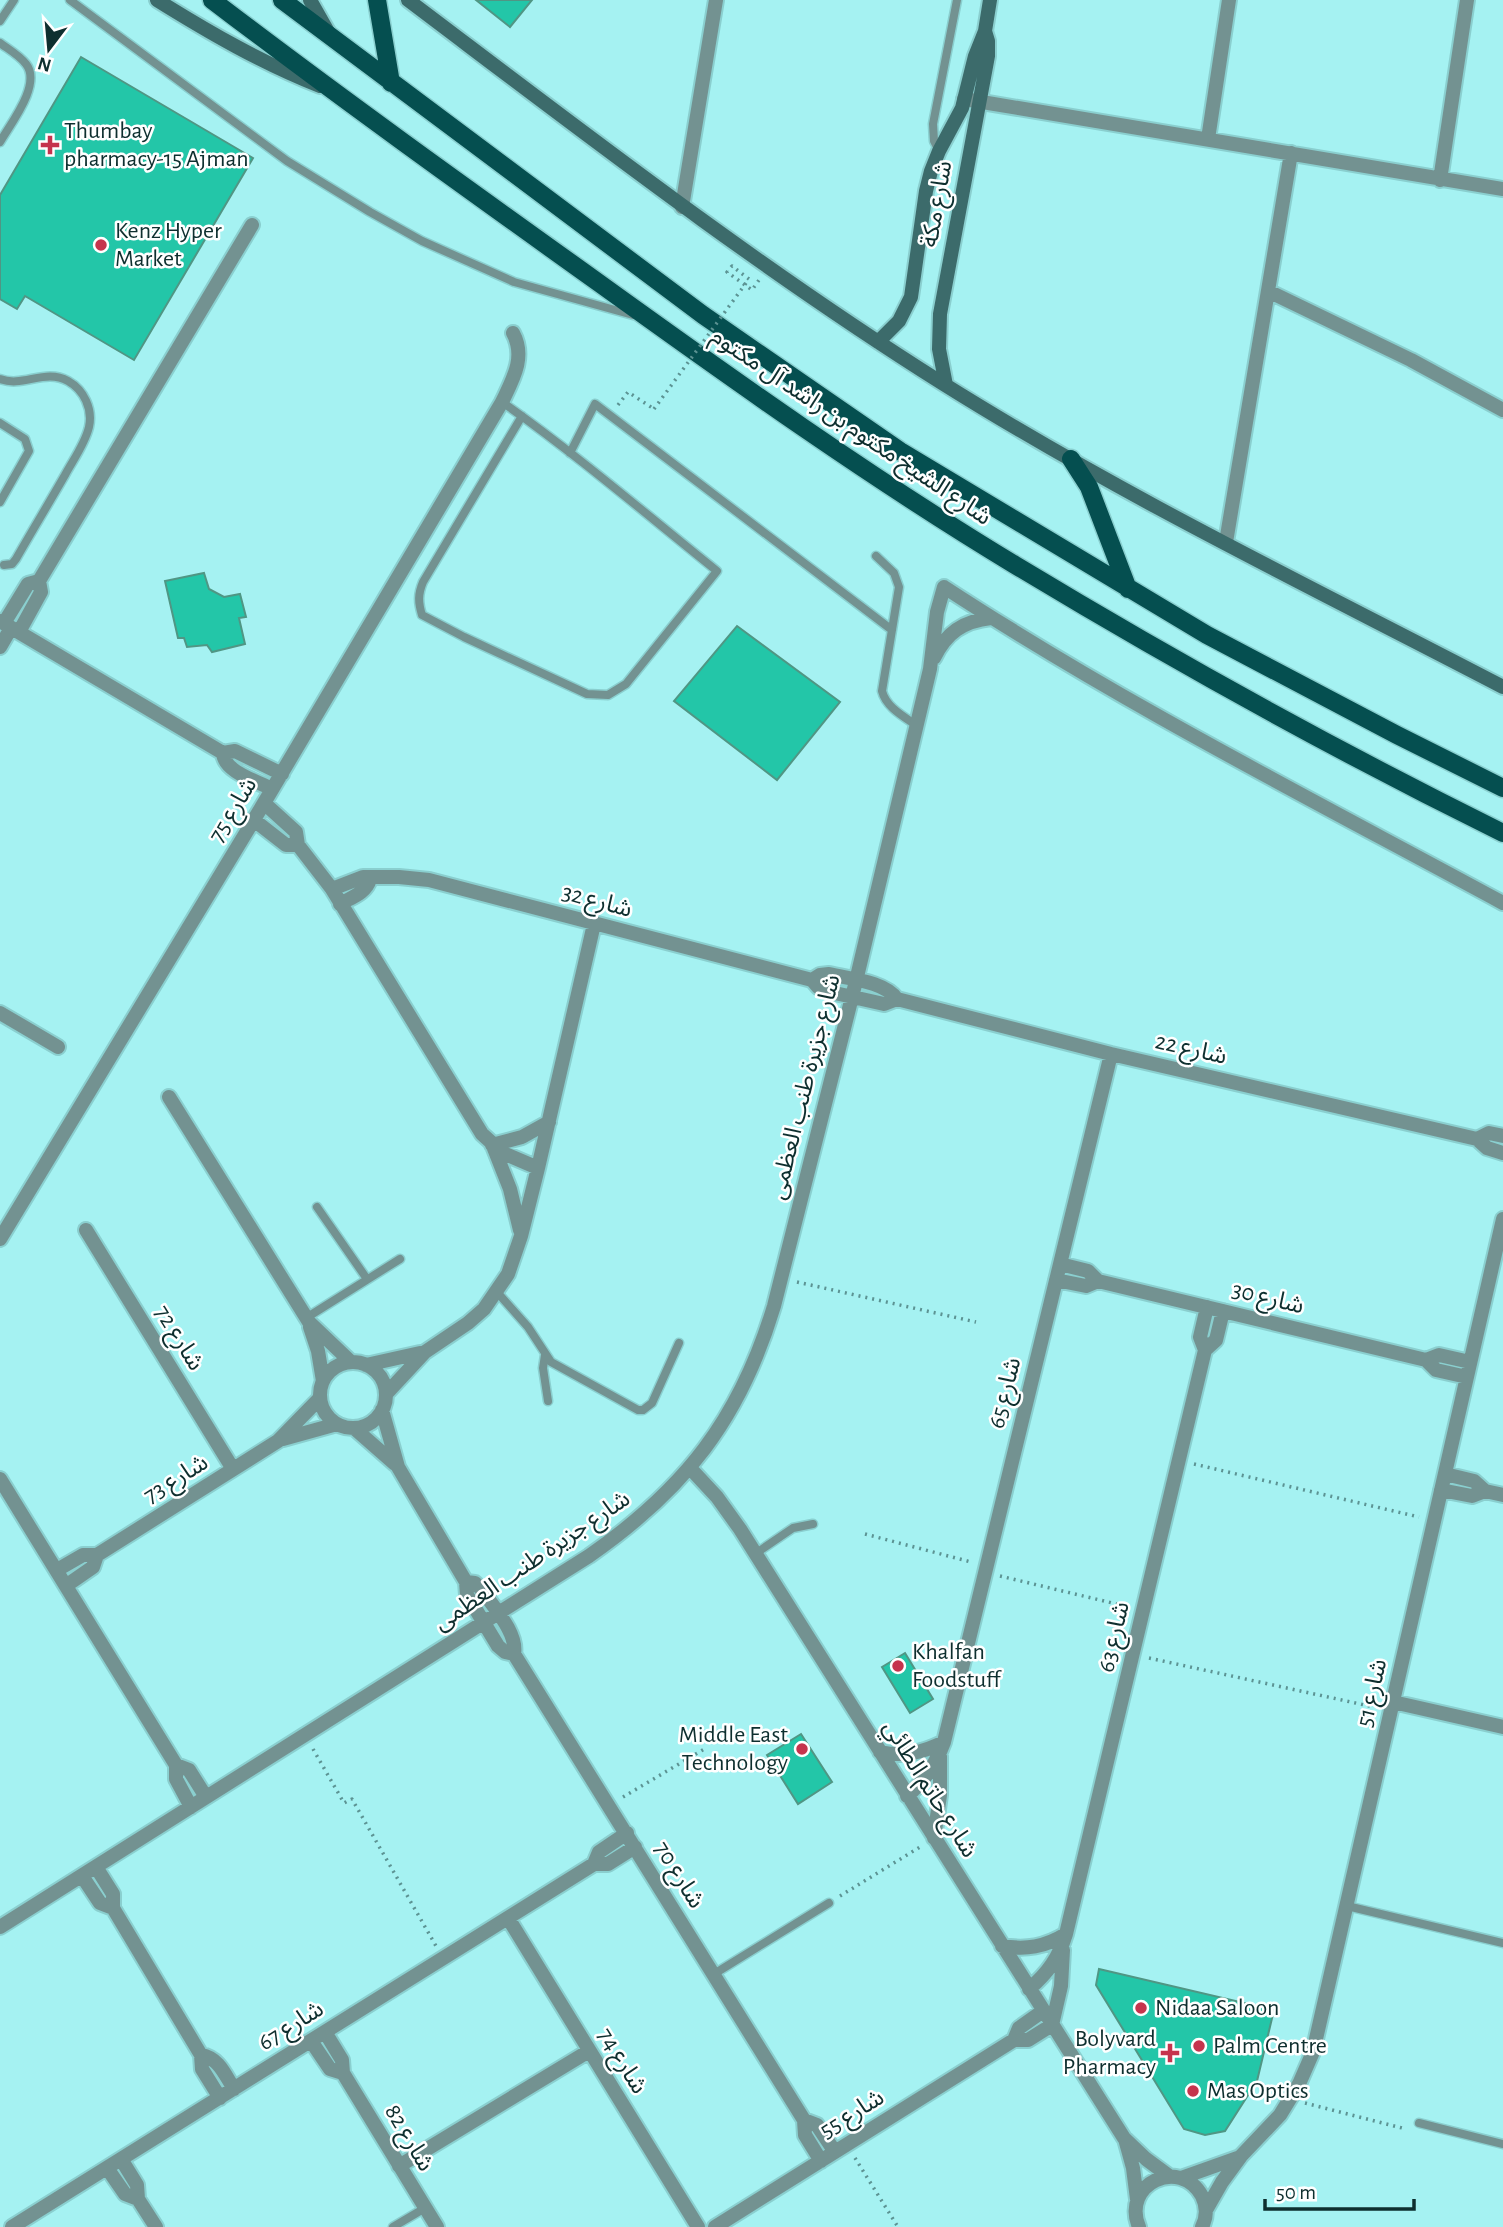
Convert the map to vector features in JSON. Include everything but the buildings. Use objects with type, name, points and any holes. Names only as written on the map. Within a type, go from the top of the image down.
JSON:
[{"type":"main road","name":"شارع الشيخ مكتوم بن راشد آل مكتوم","points":[[212,0],[328,89],[740,384],[873,475],[1015,565],[1299,728],[1503,833]]},
{"type":"main road","name":"شارع الشيخ مكتوم بن راشد آل مكتوم","points":[[282,0],[692,307],[813,393],[912,458],[1208,635],[1503,788]]},
{"type":"main road","points":[[377,0],[391,83]]},
{"type":"main road","points":[[1071,459],[1089,487],[1128,589]]},
{"type":"street","points":[[158,0],[243,52],[328,89]]},
{"type":"street","points":[[310,0],[331,38]]},
{"type":"street","points":[[408,0],[682,207],[878,342],[946,385],[1071,459],[1503,687]]},
{"type":"street","points":[[682,207],[716,0]]},
{"type":"street","name":"شارع مكة","points":[[946,385],[939,349],[940,314],[975,56],[985,31],[990,0]]},
{"type":"street","points":[[1208,139],[1229,0]]},
{"type":"street","points":[[1440,180],[1467,0]]},
{"type":"street","points":[[971,100],[1440,180],[1503,188]]},
{"type":"street","name":"شارع مكة","points":[[878,342],[899,321],[911,297],[926,191],[939,151],[971,100]]},
{"type":"street","points":[[1226,542],[1291,153]]},
{"type":"street","points":[[0,647],[28,584],[39,581],[252,225]]},
{"type":"street","points":[[1268,291],[1411,360],[1503,410]]},
{"type":"street","name":"شارع 75","points":[[0,1239],[282,774],[502,402],[519,358],[513,333]]},
{"type":"street","name":"شارع جزيرة طنب العظمى","points":[[0,1927],[498,1614],[617,1536],[668,1492],[717,1433],[745,1385],[766,1333],[856,981],[930,669],[938,603],[944,587],[991,618]]},
{"type":"street","points":[[991,618],[1181,729],[1503,903]]},
{"type":"street","name":"شارع جزيرة طنب العظمى","points":[[930,669],[938,651],[954,630],[965,623],[991,618]]},
{"type":"street","points":[[9,626],[223,753],[235,751],[282,774]]},
{"type":"street","points":[[223,753],[230,767],[272,789]]},
{"type":"street","points":[[264,803],[296,832],[298,845],[332,889],[472,1120],[492,1145],[510,1189],[521,1236]]},
{"type":"street","points":[[254,820],[286,845],[298,845]]},
{"type":"street","name":"شارع 32","points":[[332,889],[356,878],[399,877],[429,880],[812,980],[822,989],[852,997]]},
{"type":"street","points":[[340,904],[362,892],[370,879]]},
{"type":"street","points":[[169,1097],[307,1320],[318,1351],[323,1381],[320,1398],[329,1418],[337,1424],[354,1428],[370,1423],[382,1410],[386,1394],[425,1352],[468,1323],[497,1292],[508,1274],[521,1236],[538,1168],[594,924]]},
{"type":"street","name":"شارع 32","points":[[812,980],[824,974],[856,981]]},
{"type":"street","name":"شارع 22","points":[[856,981],[887,989],[897,999],[1111,1054],[1477,1139],[1487,1148],[1503,1153]]},
{"type":"street","name":"شارع 22","points":[[852,997],[884,1004],[897,999]]},
{"type":"street","points":[[0,1013],[58,1047]]},
{"type":"street","name":"شارع 65","points":[[934,1838],[940,1795],[942,1747],[1111,1054]]},
{"type":"street","points":[[492,1145],[522,1137],[549,1122]]},
{"type":"street","name":"شارع 22","points":[[1477,1139],[1489,1133],[1503,1136]]},
{"type":"street","points":[[492,1145],[514,1159],[538,1168]]},
{"type":"street","name":"شارع 51","points":[[1204,2221],[1222,2182],[1241,2156],[1268,2130],[1290,2100],[1313,2052],[1503,1219]]},
{"type":"street","name":"شارع 72","points":[[86,1230],[233,1469]]},
{"type":"street","name":"شارع 30","points":[[1060,1264],[1088,1271],[1098,1281],[1426,1360],[1436,1370],[1467,1377]]},
{"type":"street","name":"شارع 30","points":[[1056,1280],[1086,1286],[1098,1281]]},
{"type":"street","name":"شارع 63","points":[[1205,1350],[1200,1338],[1207,1307]]},
{"type":"street","name":"شارع 63","points":[[1052,2025],[1061,1986],[1064,1940],[1205,1350],[1216,1340],[1223,1311]]},
{"type":"street","points":[[307,1320],[351,1362]]},
{"type":"street","points":[[323,1381],[330,1371],[340,1364],[351,1362],[366,1365],[425,1352]]},
{"type":"street","name":"شارع 30","points":[[1426,1360],[1439,1355],[1471,1362]]},
{"type":"street","points":[[366,1365],[380,1377],[386,1394]]},
{"type":"street","name":"شارع 73","points":[[57,1570],[83,1555],[97,1555],[278,1441],[320,1398]]},
{"type":"street","name":"شارع 70","points":[[382,1410],[398,1467],[466,1581],[467,1595],[501,1649],[514,1654]]},
{"type":"street","name":"شارع 73","points":[[278,1441],[337,1424]]},
{"type":"street","name":"شارع 70","points":[[354,1428],[398,1467]]},
{"type":"street","name":"شارع حاتم الطائي","points":[[690,1468],[723,1505],[755,1554],[1124,2138],[1133,2168],[1139,2227]]},
{"type":"street","points":[[1445,1474],[1474,1481],[1485,1491],[1503,1495]]},
{"type":"street","points":[[0,1479],[176,1765],[176,1779],[191,1807]]},
{"type":"street","points":[[1441,1490],[1472,1496],[1485,1491]]},
{"type":"street","name":"شارع 73","points":[[67,1585],[93,1567],[97,1555]]},
{"type":"street","name":"شارع 70","points":[[466,1581],[479,1586],[514,1640],[514,1654],[804,2120],[804,2135],[821,2161]]},
{"type":"street","points":[[1392,1706],[1503,1727]]},
{"type":"street","points":[[880,1752],[906,1755],[942,1747]]},
{"type":"street","name":"شارع 65","points":[[907,1796],[927,1776],[942,1747]]},
{"type":"street","points":[[176,1765],[189,1770],[206,1797]]},
{"type":"street","name":"شارع 67","points":[[594,1864],[599,1852],[627,1833]]},
{"type":"street","name":"شارع 67","points":[[12,2227],[594,1864],[608,1864],[635,1847]]},
{"type":"street","points":[[96,1867],[113,1894],[113,1908],[201,2055],[202,2069],[220,2098]]},
{"type":"street","points":[[82,1875],[100,1903],[113,1908]]},
{"type":"street","name":"شارع 74","points":[[508,1918],[698,2227]]},
{"type":"street","points":[[1002,1946],[1042,1946],[1064,1940]]},
{"type":"street","name":"شارع 63","points":[[1029,1989],[1049,1970],[1064,1940]]},
{"type":"street","name":"شارع 55","points":[[1014,2040],[1018,2028],[1043,2011]]},
{"type":"street","name":"شارع 55","points":[[715,2227],[1014,2040],[1028,2040],[1052,2025]]},
{"type":"street","name":"شارع 82","points":[[325,2032],[342,2060],[343,2074],[437,2227]]},
{"type":"street","name":"شارع 82","points":[[311,2041],[330,2069],[343,2074]]},
{"type":"street","points":[[399,2166],[589,2051]]},
{"type":"street","points":[[201,2055],[210,2057],[217,2063],[233,2089]]},
{"type":"street","name":"شارع 70","points":[[804,2120],[817,2125],[841,2148]]},
{"type":"street","name":"شارع حاتم الطائي","points":[[1124,2138],[1175,2177],[1198,2190],[1203,2199],[1204,2221]]},
{"type":"street","name":"شارع 51","points":[[1136,2204],[1150,2183],[1241,2156]]},
{"type":"street","points":[[121,2159],[137,2185],[138,2199],[156,2227]]},
{"type":"street","points":[[107,2168],[125,2194],[138,2199]]},
{"type":"street","points":[[1125,2227],[1136,2204]]},
{"type":"lane","points":[[0,21],[14,0]]},
{"type":"lane","points":[[70,0],[287,161],[422,241],[514,282],[650,320]]},
{"type":"lane","points":[[939,151],[934,141],[933,124],[957,0]]},
{"type":"lane","points":[[0,43],[27,65],[32,78],[29,92],[0,142]]},
{"type":"lane","points":[[0,379],[15,382],[51,376],[68,381],[86,400],[90,417],[81,447],[16,559],[12,564],[4,565]]},
{"type":"lane","points":[[502,402],[522,416],[570,453],[717,571],[626,684],[615,693],[601,697],[577,690],[422,615],[418,604],[423,582],[522,416]]},
{"type":"lane","points":[[570,453],[595,404],[892,631]]},
{"type":"lane","points":[[0,423],[25,439],[29,451],[0,502]]},
{"type":"lane","points":[[876,556],[894,573],[899,587],[883,696],[890,706],[916,725]]},
{"type":"lane","points":[[317,1206],[367,1279]]},
{"type":"lane","points":[[307,1320],[400,1259]]},
{"type":"lane","points":[[497,1292],[528,1327],[545,1355],[558,1367],[589,1381],[632,1408],[643,1410],[652,1403],[679,1343]]},
{"type":"lane","points":[[545,1355],[543,1368],[548,1401]]},
{"type":"lane","points":[[755,1554],[793,1528],[813,1524]]},
{"type":"lane","points":[[714,1974],[829,1903]]},
{"type":"lane","points":[[1347,1906],[1503,1942]]},
{"type":"lane","points":[[1419,2123],[1503,2144]]},
{"type":"lane","points":[[393,2227],[425,2208]]},
{"type":"path","points":[[628,392],[654,409],[749,279],[732,266],[727,272],[752,290]]},
{"type":"path","points":[[780,1278],[976,1322]]},
{"type":"path","points":[[1179,1460],[1434,1521]]},
{"type":"path","points":[[865,1534],[1143,1611]]},
{"type":"path","points":[[1133,1654],[1392,1706]]},
{"type":"path","points":[[304,1735],[344,1803],[352,1799],[443,1958]]},
{"type":"path","points":[[609,1805],[706,1748]]},
{"type":"path","points":[[829,1903],[934,1838]]},
{"type":"path","points":[[1290,2100],[1416,2132],[1419,2123]]},
{"type":"path","points":[[841,2148],[898,2227]]},
{"type":"place","name":"Thumbay pharmacy-15 Ajman","points":[[50,145]]},
{"type":"place","name":"Kenz Hyper Market","points":[[101,245]]},
{"type":"place","name":"Khalfan Foodstuff","points":[[898,1666]]},
{"type":"place","name":"Middle East Technology","points":[[802,1749]]},
{"type":"place","name":"Nidaa Saloon","points":[[1141,2008]]},
{"type":"place","name":"Palm Centre","points":[[1199,2046]]},
{"type":"place","name":"Bolyvard Pharmacy","points":[[1170,2053]]},
{"type":"place","name":"Mas Optics","points":[[1193,2091]]}]
